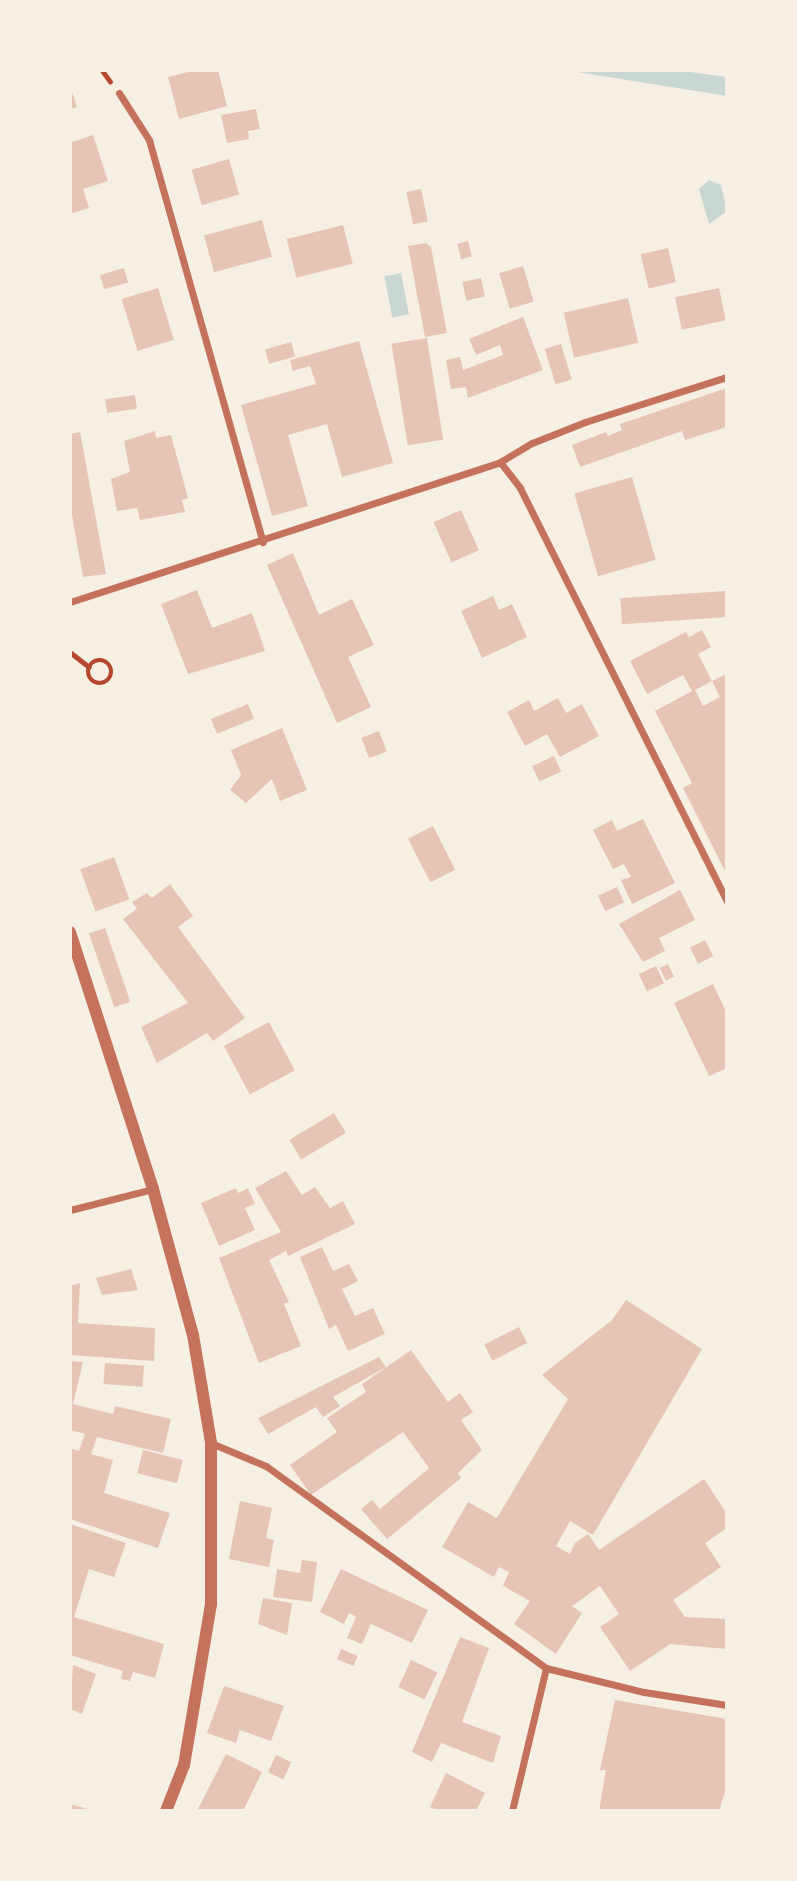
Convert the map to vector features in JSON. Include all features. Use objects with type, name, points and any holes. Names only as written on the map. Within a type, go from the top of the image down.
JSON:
[{"type":"street","points":[[119,93],[149,140],[263,542]]},
{"type":"street","points":[[70,602],[263,542],[500,463],[532,443],[584,422],[727,377]]},
{"type":"street","points":[[500,463],[520,488],[727,901]]},
{"type":"street","points":[[70,932],[153,1189],[192,1335],[211,1443],[211,1604],[184,1765],[166,1811]]},
{"type":"street","points":[[70,1210],[153,1189]]},
{"type":"street","points":[[211,1443],[266,1466],[546,1668],[644,1692],[727,1705]]},
{"type":"street","points":[[512,1811],[546,1668]]},
{"type":"path","points":[[70,652],[89,667]]},
{"type":"path","points":[[104,661],[112,675],[99,684],[89,678],[89,667],[104,661]]},
{"type":"shaded area","points":[[565,70],[676,70],[727,77],[727,96]]},
{"type":"shaded area","points":[[709,180],[721,185],[727,211],[709,224],[699,189]]},
{"type":"shaded area","points":[[401,273],[409,314],[392,317],[384,276]]},
{"type":"building","points":[[196,70],[218,70],[227,106],[179,119],[168,77]]},
{"type":"building","points":[[70,86],[77,107],[70,109]]},
{"type":"building","points":[[256,109],[260,129],[248,131],[249,139],[227,143],[221,115]]},
{"type":"building","points":[[93,135],[108,181],[83,189],[89,208],[70,214],[70,143]]},
{"type":"building","points":[[229,159],[239,195],[202,205],[192,170]]},
{"type":"building","points":[[421,189],[428,221],[413,224],[406,192]]},
{"type":"building","points":[[262,220],[272,257],[214,272],[204,236]]},
{"type":"building","points":[[343,225],[353,264],[296,278],[287,239]]},
{"type":"building","points":[[468,241],[472,257],[461,259],[457,244]]},
{"type":"building","points":[[426,243],[431,247],[447,333],[425,337],[408,246]]},
{"type":"building","points":[[668,248],[676,282],[649,288],[641,254]]},
{"type":"building","points":[[523,266],[534,301],[510,309],[499,273]]},
{"type":"building","points":[[124,268],[128,282],[104,289],[100,275]]},
{"type":"building","points":[[481,278],[485,297],[466,301],[462,282]]},
{"type":"building","points":[[158,288],[174,340],[137,351],[122,299]]},
{"type":"building","points":[[719,288],[726,320],[682,330],[675,297]]},
{"type":"building","points":[[628,298],[638,343],[574,358],[564,313]]},
{"type":"building","points":[[523,317],[543,370],[468,398],[466,387],[451,389],[446,360],[460,357],[463,370],[503,355],[500,345],[476,355],[469,339]]},
{"type":"building","points":[[427,338],[443,440],[408,445],[391,344]]},
{"type":"building","points":[[359,341],[393,463],[342,477],[327,424],[288,435],[308,506],[272,516],[241,405],[316,384],[310,366],[293,371],[290,360]]},
{"type":"building","points":[[291,342],[295,356],[269,364],[265,349]]},
{"type":"building","points":[[561,344],[572,379],[556,384],[545,349]]},
{"type":"building","points":[[727,388],[727,427],[685,440],[682,431],[580,467],[572,445],[606,432],[608,436],[622,430],[620,424]]},
{"type":"building","points":[[135,395],[137,409],[107,413],[105,399]]},
{"type":"building","points":[[155,431],[156,438],[171,435],[188,498],[182,500],[185,512],[140,520],[137,508],[117,511],[111,479],[130,472],[124,441]]},
{"type":"building","points":[[80,432],[106,574],[83,577],[70,504],[70,434]]},
{"type":"building","points":[[632,477],[656,560],[598,576],[574,494]]},
{"type":"building","points":[[461,510],[479,550],[451,562],[434,522]]},
{"type":"building","points":[[293,553],[319,615],[352,599],[374,645],[348,657],[371,707],[337,723],[267,565]]},
{"type":"building","points":[[197,590],[212,628],[252,613],[265,651],[188,674],[161,604]]},
{"type":"building","points":[[725,591],[727,617],[622,624],[620,598]]},
{"type":"building","points":[[493,596],[499,610],[512,604],[527,637],[482,658],[461,611]]},
{"type":"building","points":[[702,630],[711,647],[698,654],[712,681],[727,674],[727,875],[683,788],[692,783],[655,711],[692,691],[683,675],[647,694],[630,661],[686,632],[689,637]],"holes":[[[712,681],[720,697],[703,706],[695,690]]]},
{"type":"building","points":[[558,698],[566,713],[582,704],[599,736],[560,757],[547,734],[525,746],[507,712],[529,700],[534,711]]},
{"type":"building","points":[[248,704],[254,719],[217,734],[211,719]]},
{"type":"building","points":[[282,728],[307,790],[280,801],[272,779],[246,803],[230,790],[241,775],[231,750]]},
{"type":"building","points":[[379,731],[387,752],[369,758],[361,738]]},
{"type":"building","points":[[554,756],[561,771],[539,782],[532,766]]},
{"type":"building","points":[[643,819],[675,883],[632,904],[621,880],[631,877],[624,864],[613,869],[593,830],[612,820],[617,831]]},
{"type":"building","points":[[433,826],[455,870],[430,882],[408,839]]},
{"type":"building","points":[[114,857],[129,899],[96,912],[80,869]]},
{"type":"building","points":[[170,884],[193,916],[178,927],[245,1018],[213,1041],[207,1033],[157,1063],[141,1027],[188,1003],[123,919],[137,909],[132,902],[147,893],[152,898]]},
{"type":"building","points":[[617,887],[624,902],[605,911],[598,896]]},
{"type":"building","points":[[680,890],[695,920],[659,938],[665,951],[643,962],[619,924]]},
{"type":"building","points":[[105,928],[130,1002],[114,1007],[89,934]]},
{"type":"building","points":[[705,940],[713,956],[698,964],[690,948]]},
{"type":"building","points":[[668,964],[674,977],[666,980],[660,968]]},
{"type":"building","points":[[656,966],[664,983],[647,991],[639,974]]},
{"type":"building","points":[[713,984],[727,1014],[727,1068],[709,1076],[674,1003]]},
{"type":"building","points":[[269,1022],[295,1071],[250,1095],[224,1046]]},
{"type":"building","points":[[334,1113],[346,1133],[301,1159],[289,1140]]},
{"type":"building","points":[[286,1171],[302,1195],[315,1187],[330,1208],[343,1201],[355,1224],[288,1256],[286,1251],[269,1260],[289,1302],[284,1304],[301,1346],[259,1363],[219,1258],[281,1232],[255,1188]]},
{"type":"building","points":[[236,1188],[238,1193],[248,1188],[255,1204],[245,1208],[255,1230],[219,1246],[201,1203]]},
{"type":"building","points":[[322,1247],[333,1271],[349,1264],[358,1281],[342,1289],[355,1316],[373,1308],[385,1334],[348,1351],[336,1325],[329,1329],[300,1257]]},
{"type":"building","points":[[131,1269],[138,1290],[102,1295],[96,1278]]},
{"type":"building","points":[[80,1283],[78,1323],[155,1328],[154,1361],[70,1355],[70,1286]]},
{"type":"building","points":[[626,1300],[702,1349],[593,1535],[570,1521],[556,1546],[570,1554],[575,1543],[588,1534],[599,1550],[704,1479],[727,1514],[727,1528],[705,1543],[721,1567],[673,1600],[685,1617],[727,1619],[727,1649],[670,1644],[630,1671],[600,1627],[619,1614],[600,1586],[572,1606],[582,1613],[556,1654],[514,1624],[530,1601],[503,1586],[509,1572],[499,1567],[494,1577],[442,1547],[468,1502],[497,1518],[568,1399],[542,1375],[612,1320]]},
{"type":"building","points":[[519,1327],[527,1343],[492,1361],[484,1345]]},
{"type":"building","points":[[411,1350],[448,1402],[460,1393],[473,1412],[461,1420],[482,1450],[458,1473],[461,1478],[387,1539],[361,1509],[372,1500],[380,1509],[429,1468],[403,1432],[311,1495],[290,1465],[337,1432],[327,1418],[366,1392],[362,1384]]},
{"type":"building","points":[[379,1357],[386,1367],[333,1397],[340,1406],[323,1417],[316,1407],[268,1434],[258,1418]]},
{"type":"building","points":[[70,1361],[83,1362],[73,1404],[113,1414],[115,1406],[171,1419],[163,1453],[97,1437],[91,1454],[113,1460],[104,1493],[170,1513],[158,1548],[70,1519],[70,1448],[79,1451],[85,1434],[70,1430]]},
{"type":"building","points":[[105,1363],[144,1366],[142,1387],[104,1384]]},
{"type":"building","points":[[143,1450],[183,1460],[177,1483],[137,1473]]},
{"type":"building","points":[[240,1501],[272,1508],[266,1538],[274,1540],[269,1567],[229,1559]]},
{"type":"building","points":[[70,1524],[126,1543],[114,1577],[89,1569],[74,1617],[164,1644],[155,1678],[133,1672],[130,1681],[121,1679],[123,1671],[70,1655]]},
{"type":"building","points":[[302,1560],[317,1562],[312,1602],[273,1597],[277,1569],[300,1573]]},
{"type":"building","points":[[341,1569],[428,1610],[412,1643],[371,1624],[362,1644],[347,1638],[356,1617],[349,1613],[344,1624],[320,1612]]},
{"type":"building","points":[[263,1598],[292,1603],[287,1635],[258,1624]]},
{"type":"building","points":[[460,1637],[489,1648],[462,1722],[501,1736],[493,1763],[441,1743],[432,1762],[412,1752]]},
{"type":"building","points":[[341,1649],[358,1656],[354,1666],[337,1659]]},
{"type":"building","points":[[411,1660],[437,1672],[425,1699],[398,1687]]},
{"type":"building","points":[[73,1665],[96,1674],[82,1714],[70,1709]]},
{"type":"building","points":[[224,1686],[284,1706],[271,1741],[240,1730],[236,1743],[207,1733]]},
{"type":"building","points":[[615,1700],[727,1719],[727,1785],[719,1811],[599,1811],[606,1770],[600,1770]]},
{"type":"building","points":[[226,1754],[262,1772],[243,1811],[197,1811]]},
{"type":"building","points":[[276,1755],[291,1762],[283,1779],[268,1772]]},
{"type":"building","points":[[446,1773],[485,1793],[476,1811],[438,1811],[430,1807]]},
{"type":"building","points":[[70,1804],[91,1810],[91,1811],[70,1811]]}]
